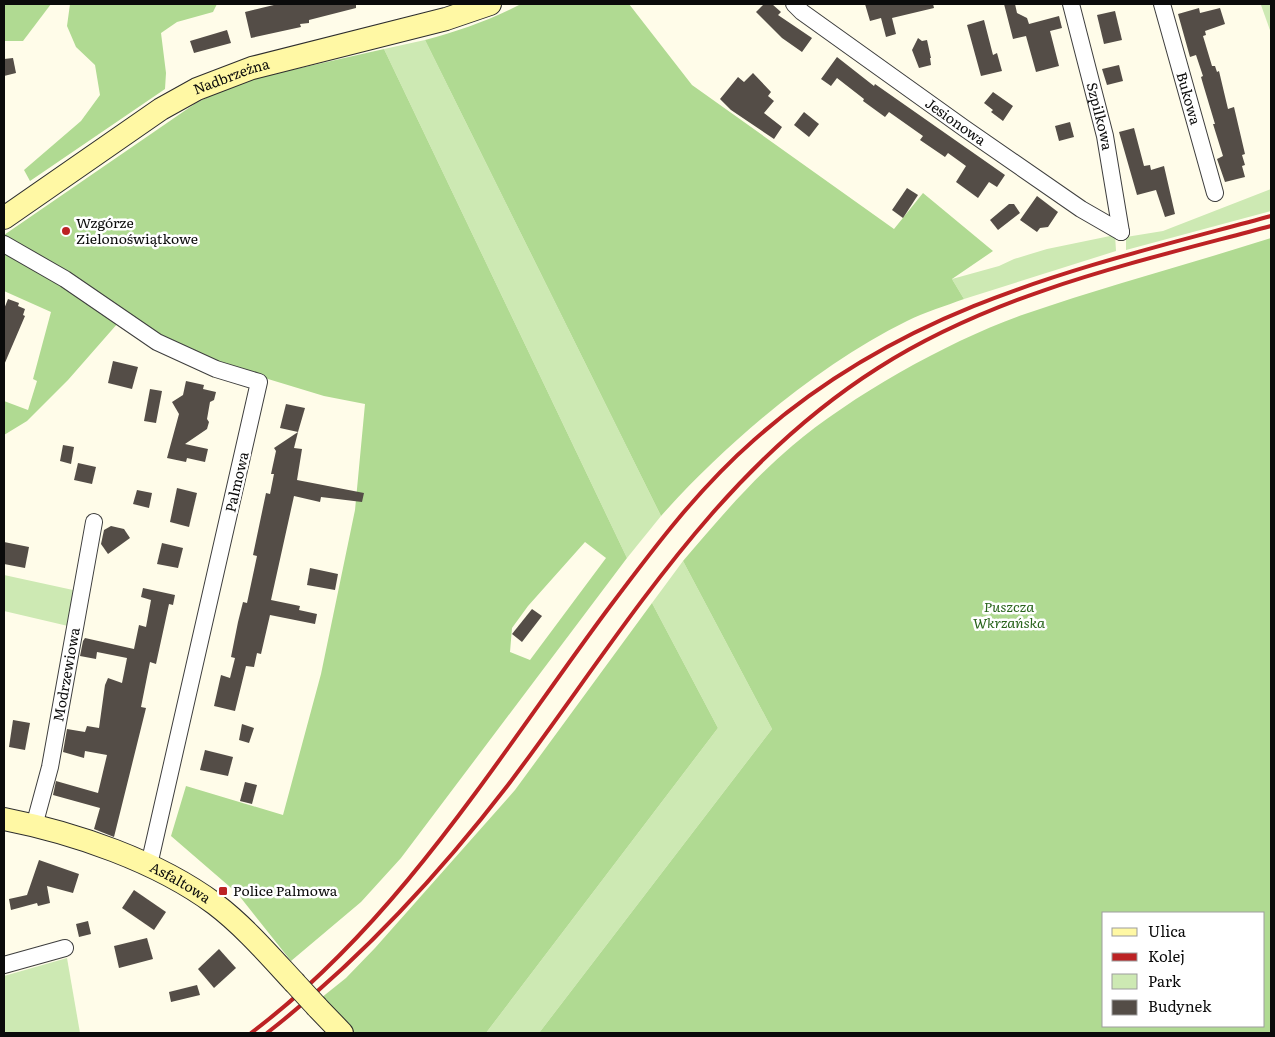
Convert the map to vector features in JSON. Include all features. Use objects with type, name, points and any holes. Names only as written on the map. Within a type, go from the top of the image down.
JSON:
[{"type":"street","name":"Nadbrzeżna","points":[[4,218],[160,109],[196,89],[252,68],[460,16],[490,4]]},
{"type":"street","name":"Jesionowa","points":[[794,4],[802,12],[964,128],[1081,209],[1121,232]]},
{"type":"street","name":"Szpilkowa","points":[[1071,4],[1105,136],[1121,232]]},
{"type":"street","name":"Bukowa","points":[[1162,4],[1215,193]]},
{"type":"street","name":"Palmowa","points":[[4,244],[65,279],[157,342],[216,369],[259,382],[149,866]]},
{"type":"street","name":"Modrzewiowa","points":[[34,826],[50,768],[94,522]]},
{"type":"street","name":"Asfaltowa","points":[[4,819],[80,840],[149,866],[179,880],[216,905],[257,943],[342,1033]]},
{"type":"street","points":[[4,965],[66,948]]},
{"type":"green space","points":[[4,4],[51,4],[23,41],[4,41]]},
{"type":"green space","points":[[70,4],[217,4],[213,12],[177,22],[161,33],[166,73],[165,89],[30,181],[24,170],[81,121],[100,95],[95,65],[76,47],[67,26]]},
{"type":"green space","points":[[521,4],[629,4],[692,85],[894,229],[923,193],[993,251],[952,279],[964,299],[907,321],[840,360],[807,383],[744,433],[661,516],[425,40],[474,25]]},
{"type":"green space","points":[[1271,4],[1271,33],[1261,5]]},
{"type":"green space","points":[[425,40],[661,516],[627,558],[384,49]]},
{"type":"green space","points":[[384,49],[627,558],[401,858],[361,902],[291,961],[237,893],[171,836],[186,786],[283,815],[321,674],[355,510],[365,404],[324,396],[268,379],[168,344],[125,315],[68,380],[27,421],[4,435],[4,401],[28,410],[37,381],[33,379],[51,312],[4,291],[4,235],[196,103],[239,82]],"holes":[[[585,542],[606,558],[530,660],[510,652],[512,628],[528,606]]]},
{"type":"green space","points":[[1271,189],[1271,211],[1126,250],[1126,237],[1163,231]]},
{"type":"green space","points":[[1115,235],[1116,251],[964,299],[952,279],[999,266],[1014,259],[1047,249]]},
{"type":"green space","name":"Puszcza Wkrzańska","points":[[1271,238],[1271,1033],[539,1033],[772,729],[683,561],[722,516],[777,459],[843,407],[904,370],[966,338],[1025,314]]},
{"type":"green space","points":[[683,561],[772,729],[539,1033],[486,1033],[718,728],[652,603]]},
{"type":"green space","points":[[4,575],[73,590],[68,626],[4,611]]},
{"type":"green space","points":[[652,603],[718,728],[486,1033],[355,1033],[321,998],[346,978],[375,948],[515,790]]},
{"type":"green space","points":[[67,958],[80,1033],[4,1033],[4,976]]},
{"type":"building","points":[[278,4],[356,4],[356,8],[309,20],[309,23],[300,24],[301,27],[251,38],[245,12]]},
{"type":"building","points":[[764,4],[772,4],[781,12],[778,15],[812,38],[802,52],[782,38],[756,12]]},
{"type":"building","points":[[865,4],[933,4],[934,8],[892,18],[896,34],[886,37],[881,18],[870,21]]},
{"type":"building","points":[[1004,4],[1015,4],[1017,13],[1027,18],[1029,24],[1059,16],[1062,28],[1050,31],[1059,66],[1036,72],[1026,36],[1013,39]]},
{"type":"building","points":[[1199,8],[1200,13],[1220,8],[1225,24],[1205,31],[1206,35],[1203,36],[1212,66],[1215,66],[1217,72],[1219,71],[1228,109],[1234,107],[1245,154],[1242,155],[1245,165],[1242,166],[1245,177],[1225,182],[1217,159],[1223,156],[1201,77],[1203,76],[1196,55],[1190,57],[1178,14]]},
{"type":"building","points":[[1115,11],[1122,40],[1104,44],[1097,15]]},
{"type":"building","points":[[984,20],[993,55],[997,53],[1002,71],[981,76],[967,25]]},
{"type":"building","points":[[227,30],[231,43],[194,53],[190,41]]},
{"type":"building","points":[[918,38],[922,41],[927,40],[931,58],[931,65],[919,68],[912,50]]},
{"type":"building","points":[[837,57],[874,86],[875,84],[1005,175],[997,187],[989,182],[978,198],[956,182],[966,166],[948,153],[945,157],[920,140],[923,136],[889,112],[885,117],[837,78],[831,86],[821,79]]},
{"type":"building","points":[[13,58],[16,73],[4,76],[4,59]]},
{"type":"building","points":[[1119,65],[1123,81],[1107,85],[1102,69]]},
{"type":"building","points":[[753,73],[771,92],[768,96],[774,101],[764,113],[782,127],[774,139],[731,110],[720,99],[738,77],[744,82]]},
{"type":"building","points":[[993,92],[1013,106],[1003,121],[991,112],[993,110],[984,103]]},
{"type":"building","points":[[804,112],[819,124],[809,137],[794,125]]},
{"type":"building","points":[[1070,122],[1074,137],[1059,141],[1055,126]]},
{"type":"building","points":[[1134,128],[1144,166],[1150,165],[1151,170],[1164,166],[1175,214],[1165,217],[1156,190],[1137,195],[1119,132]]},
{"type":"building","points":[[907,188],[918,195],[903,218],[892,210]]},
{"type":"building","points":[[1037,196],[1058,212],[1048,227],[1040,228],[1037,232],[1020,220]]},
{"type":"building","points":[[1009,204],[1014,204],[1020,213],[998,230],[990,220]]},
{"type":"building","points":[[8,299],[19,303],[18,306],[25,309],[23,315],[25,316],[4,365],[4,309]]},
{"type":"building","points":[[113,361],[138,367],[132,389],[108,383]]},
{"type":"building","points":[[186,381],[204,385],[203,389],[216,392],[214,400],[210,402],[207,429],[185,444],[208,449],[205,462],[187,458],[186,462],[167,458],[179,414],[172,402],[183,395]]},
{"type":"building","points":[[150,389],[162,391],[156,423],[144,421]]},
{"type":"building","points":[[286,404],[305,408],[298,432],[280,428]]},
{"type":"building","points":[[298,432],[294,448],[302,449],[297,480],[364,493],[362,502],[321,497],[320,502],[294,496],[271,600],[300,606],[299,610],[317,614],[315,624],[270,615],[261,654],[257,653],[254,667],[246,666],[235,711],[214,706],[221,675],[230,678],[235,658],[231,657],[238,622],[243,602],[247,603],[257,556],[253,555],[266,493],[270,494],[274,474],[271,474],[276,451],[274,448]]},
{"type":"building","points":[[63,445],[74,447],[71,464],[60,461]]},
{"type":"building","points":[[78,463],[96,467],[92,484],[74,480]]},
{"type":"building","points":[[177,488],[197,493],[189,527],[170,522]]},
{"type":"building","points":[[137,490],[152,493],[149,508],[133,504]]},
{"type":"building","points":[[111,526],[124,529],[130,538],[108,554],[101,544],[104,530]]},
{"type":"building","points":[[4,542],[29,547],[25,568],[4,564]]},
{"type":"building","points":[[162,543],[183,548],[178,568],[157,564]]},
{"type":"building","points":[[310,568],[338,574],[335,590],[307,585]]},
{"type":"building","points":[[143,588],[175,595],[173,605],[169,604],[156,664],[150,662],[141,707],[146,708],[114,837],[94,829],[100,808],[53,795],[56,781],[98,793],[107,755],[85,751],[84,758],[63,752],[67,729],[85,732],[87,726],[99,728],[105,685],[108,678],[122,683],[127,658],[97,652],[96,659],[80,656],[83,641],[85,638],[134,649],[139,625],[146,627],[151,600],[141,597]]},
{"type":"building","points":[[532,609],[542,616],[522,642],[512,634]]},
{"type":"building","points":[[13,720],[30,723],[25,750],[9,747]]},
{"type":"building","points":[[242,724],[254,728],[249,743],[239,740]]},
{"type":"building","points":[[205,750],[233,757],[228,776],[200,770]]},
{"type":"building","points":[[245,782],[257,785],[252,804],[240,801]]},
{"type":"building","points":[[39,860],[79,874],[73,893],[47,886],[50,903],[38,906],[37,903],[11,910],[9,899],[27,895]]},
{"type":"building","points":[[134,890],[166,912],[154,930],[122,908]]},
{"type":"building","points":[[88,921],[91,934],[79,937],[76,924]]},
{"type":"building","points":[[147,938],[153,959],[119,968],[114,946]]},
{"type":"building","points":[[219,949],[236,968],[214,988],[198,969]]},
{"type":"building","points":[[197,985],[200,995],[171,1002],[169,992]]},
{"type":"railway","points":[[251,1033],[305,989],[354,940],[400,889],[486,779],[608,609],[659,542],[713,479],[754,440],[812,393],[872,355],[934,323],[998,296],[1131,254],[1271,216]]},
{"type":"railway","points":[[267,1033],[333,977],[425,885],[508,785],[674,559],[719,506],[767,456],[820,410],[878,368],[924,342],[971,319],[1019,299],[1119,267],[1271,226]]},
{"type":"place","name":"Wzgórze Zielonoświątkowe","points":[[66,231]]},
{"type":"place","name":"Police Palmowa","points":[[223,891]]}]
